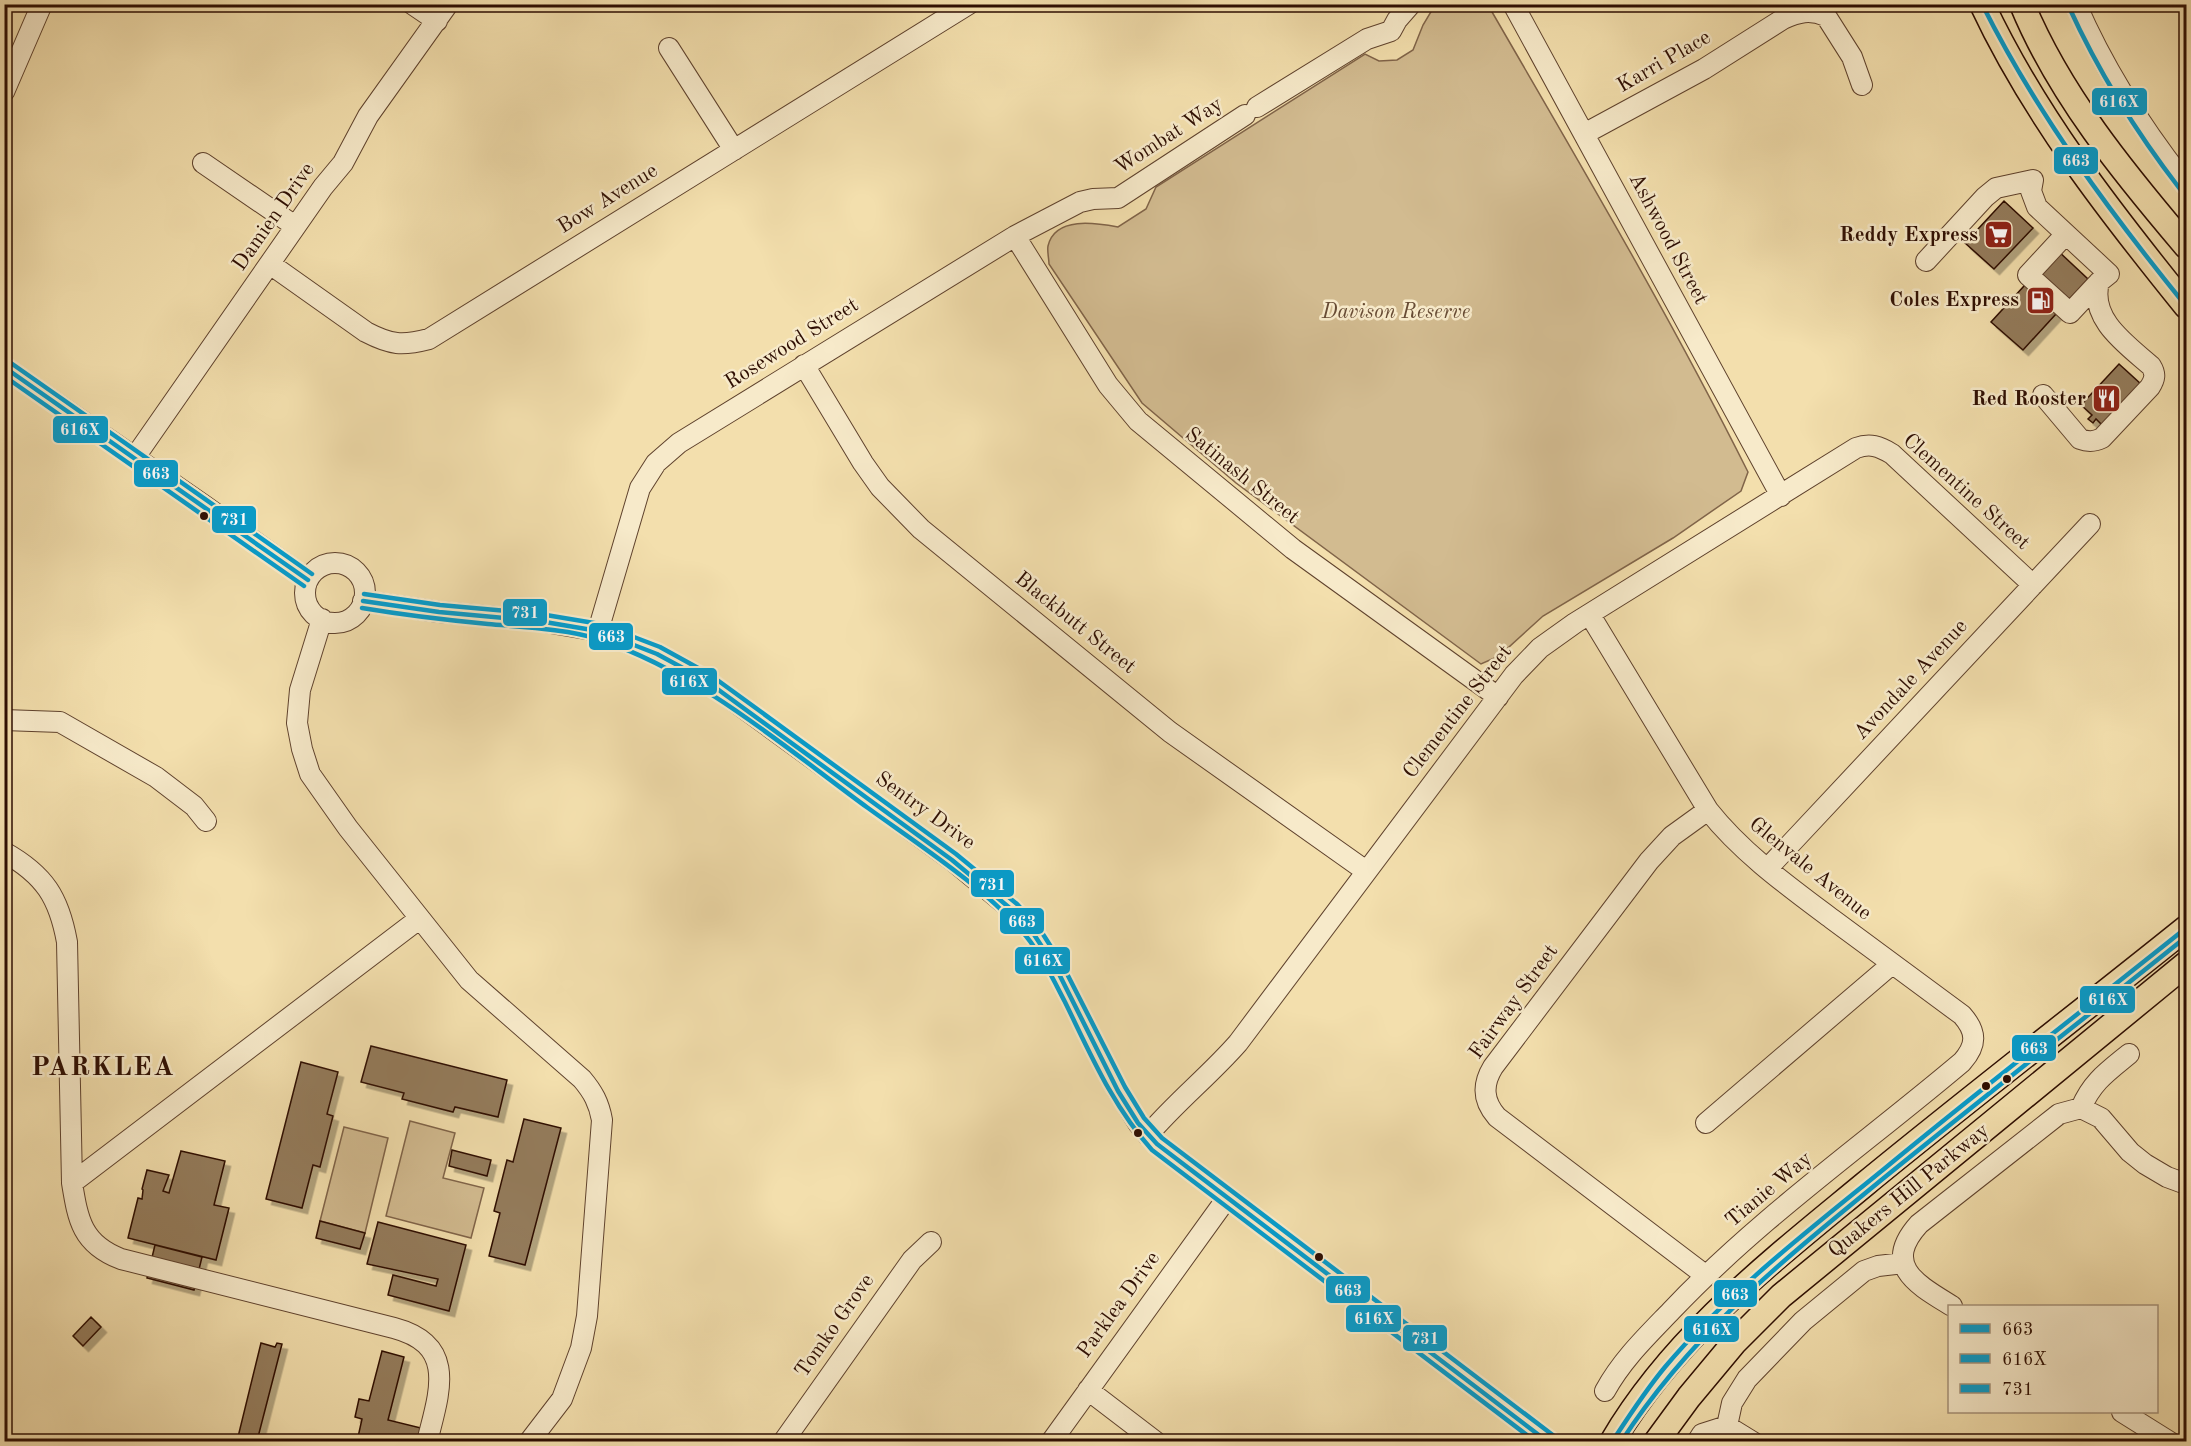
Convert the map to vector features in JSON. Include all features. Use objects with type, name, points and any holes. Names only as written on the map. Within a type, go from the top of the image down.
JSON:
[{"type":"main road","points":[[1982,4],[2014,67],[2087,181],[2187,306]]},
{"type":"main road","points":[[2022,4],[2051,62],[2092,128],[2187,246]]},
{"type":"main road","name":"Quakers Hill Parkway","points":[[1612,1442],[1661,1372],[1693,1335],[1735,1293],[1957,1109],[2187,928]]},
{"type":"main road","name":"Quakers Hill Parkway","points":[[1656,1442],[1689,1397],[1734,1343],[1781,1296],[2187,964]]},
{"type":"street","points":[[4,92],[42,4]]},
{"type":"street","points":[[412,4],[437,21]]},
{"type":"street","name":"Damien Drive","points":[[135,457],[322,187],[343,163],[368,116],[448,4]]},
{"type":"street","name":"Bow Avenue","points":[[270,264],[366,332],[397,344],[411,344],[429,339],[969,4]]},
{"type":"street","name":"Wombat Way","points":[[1118,198],[1367,39],[1391,31],[1411,4]]},
{"type":"street","name":"Ashwood Street","points":[[1513,4],[1781,496]]},
{"type":"street","points":[[2076,4],[2105,64],[2128,104],[2149,136],[2187,184]]},
{"type":"street","name":"Karri Place","points":[[1584,134],[1704,69],[1796,9],[1827,10],[1852,57],[1862,85]]},
{"type":"street","points":[[669,48],[734,150]]},
{"type":"street","points":[[203,163],[295,226]]},
{"type":"street","points":[[1926,261],[1984,197],[1996,188],[2007,184],[2033,180],[2031,191],[2037,207],[2109,274],[2070,312],[2028,275],[2065,235]]},
{"type":"street","name":"Rosewood Street","points":[[598,632],[640,488],[656,463],[679,443],[1015,236],[1080,202],[1118,198]]},
{"type":"street","name":"Satinash Street","points":[[1015,236],[1108,385],[1138,421],[1158,440],[1293,549],[1498,697]]},
{"type":"street","points":[[2043,395],[2080,439],[2087,442],[2096,441],[2102,438],[2150,387],[2154,379],[2151,366],[2108,324],[2098,307],[2096,293],[2099,282]]},
{"type":"street","name":"Blackbutt Street","points":[[804,365],[862,463],[880,487],[921,529],[1170,732],[1366,871]]},
{"type":"street","points":[[4,367],[308,580]]},
{"type":"street","name":"Clementine Street","points":[[1148,1135],[1167,1113],[1202,1082],[1238,1043],[1514,675],[1540,648],[1856,448],[1864,445],[1877,446],[1892,454],[2033,585]]},
{"type":"street","name":"Avondale Avenue","points":[[1767,868],[2090,524]]},
{"type":"street","points":[[337,563],[355,570],[365,590],[360,610],[341,622],[329,622],[322,619],[314,614],[306,600],[308,580],[321,567],[337,563]]},
{"type":"street","name":"Sentry Drive","points":[[363,601],[439,612],[539,621],[598,632],[657,654],[705,680],[952,860],[1011,909],[1033,933],[1056,968],[1118,1091],[1148,1135],[1168,1154],[1549,1442]]},
{"type":"street","name":"Glenvale Avenue","points":[[1590,615],[1708,810],[1733,839],[1767,868],[1962,1015],[1975,1038]]},
{"type":"street","points":[[322,619],[300,690],[297,723],[310,774],[419,919],[469,980],[582,1079],[592,1091],[599,1105],[602,1120],[587,1316],[581,1348],[562,1399],[529,1442]]},
{"type":"street","points":[[4,720],[60,723],[156,777],[194,806],[206,822]]},
{"type":"street","name":"Fairway Street","points":[[1705,1275],[1497,1117],[1486,1101],[1485,1090],[1493,1067],[1649,861],[1672,836],[1708,810]]},
{"type":"street","points":[[4,852],[23,863],[40,877],[63,917],[67,942],[72,1183],[77,1211],[88,1238],[96,1247],[121,1259],[394,1328],[419,1337],[430,1346],[439,1370],[437,1401],[427,1442]]},
{"type":"street","points":[[72,1183],[419,919]]},
{"type":"street","points":[[1706,1123],[1892,964]]},
{"type":"street","name":"Tianie Way","points":[[1605,1391],[1620,1365],[1705,1275],[1962,1062],[1969,1054],[1975,1038]]},
{"type":"street","points":[[2081,1108],[2088,1092],[2097,1080],[2129,1054]]},
{"type":"street","points":[[1950,1305],[1917,1284],[1904,1263],[1904,1249],[1909,1235],[1919,1224],[2059,1114],[2081,1108],[2101,1118],[2130,1152],[2145,1164],[2167,1177],[2187,1184]]},
{"type":"street","name":"Parklea Drive","points":[[1051,1442],[1227,1198]]},
{"type":"street","name":"Tomko Grove","points":[[783,1442],[912,1260],[931,1242]]},
{"type":"street","points":[[1726,1426],[1732,1403],[1747,1379],[1803,1321],[1864,1271],[1878,1266],[1904,1263]]},
{"type":"street","points":[[1088,1390],[1156,1442]]},
{"type":"street","points":[[2124,1413],[2170,1442]]},
{"type":"street","points":[[1697,1442],[1702,1434],[1726,1426]]},
{"type":"street","points":[[1726,1426],[1752,1442]]},
{"type":"green space","name":"Davison Reserve","points":[[1439,5],[1488,5],[1654,295],[1748,472],[1741,491],[1673,538],[1543,616],[1499,656],[1481,664],[1236,483],[1142,403],[1049,264],[1048,253],[1052,236],[1067,226],[1088,223],[1118,227],[1146,209],[1156,187],[1365,54],[1379,61],[1397,60],[1413,50],[1423,25],[1432,10]]},
{"type":"green space","points":[[410,1121],[455,1133],[443,1178],[484,1188],[471,1238],[386,1216]]},
{"type":"green space","points":[[344,1127],[388,1138],[365,1233],[320,1221]]},
{"type":"building","name":"Reddy Express","points":[[2004,201],[2033,228],[1994,269],[1965,243]]},
{"type":"building","name":"Coles Express","points":[[2057,250],[2088,279],[2023,350],[1991,322]]},
{"type":"building","name":"Red Rooster","points":[[2119,364],[2142,385],[2103,426],[2096,419],[2093,423],[2088,419],[2092,415],[2081,405]]},
{"type":"building","points":[[371,1046],[507,1080],[498,1117],[455,1107],[453,1112],[402,1099],[404,1093],[361,1082]]},
{"type":"building","points":[[301,1062],[338,1072],[327,1114],[333,1116],[320,1167],[313,1165],[302,1208],[266,1199]]},
{"type":"building","points":[[524,1119],[561,1128],[525,1265],[489,1256],[500,1213],[494,1211],[507,1160],[513,1162]]},
{"type":"building","points":[[452,1150],[491,1160],[487,1176],[449,1166]]},
{"type":"building","points":[[181,1151],[225,1161],[214,1205],[229,1208],[216,1260],[128,1238],[138,1198],[142,1199],[147,1170],[169,1175],[163,1191],[169,1193]]},
{"type":"building","points":[[320,1221],[365,1233],[360,1249],[316,1238]]},
{"type":"building","points":[[378,1222],[466,1245],[449,1311],[388,1295],[393,1275],[436,1286],[438,1279],[367,1264]]},
{"type":"building","points":[[155,1245],[202,1257],[194,1290],[147,1278]]},
{"type":"building","points":[[91,1317],[101,1327],[83,1346],[73,1336]]},
{"type":"building","points":[[261,1343],[275,1347],[277,1343],[282,1344],[257,1441],[238,1437]]},
{"type":"building","points":[[382,1351],[404,1357],[388,1420],[421,1428],[418,1442],[374,1442],[358,1437],[362,1419],[355,1417],[359,1399],[369,1401]]},
{"type":"transit line","name":"663","points":[[1982,4],[2003,45],[2050,123],[2102,198],[2186,306]]},
{"type":"transit line","name":"616X","points":[[2069,7],[2119,101],[2148,146],[2180,189]]},
{"type":"transit line","name":"731","points":[[8,361],[312,574]]},
{"type":"transit line","name":"663","points":[[4,367],[308,580]]},
{"type":"transit line","name":"616X","points":[[4,376],[304,586]]},
{"type":"transit line","name":"731","points":[[364,594],[440,605],[540,614],[600,624],[660,647],[709,674],[956,854],[1017,904],[1039,928],[1062,964],[1125,1087],[1144,1118],[1162,1138],[1554,1436]]},
{"type":"transit line","name":"663","points":[[363,601],[439,612],[539,621],[598,631],[657,654],[705,680],[952,860],[1011,909],[1033,933],[1056,968],[1118,1091],[1138,1123],[1157,1144],[1548,1442]]},
{"type":"transit line","name":"616X","points":[[362,608],[559,631],[598,639],[635,653],[671,671],[706,691],[772,736],[972,884],[1010,918],[1026,936],[1042,960],[1114,1098],[1152,1150],[1536,1442]]},
{"type":"transit line","name":"663","points":[[1612,1442],[1665,1367],[1715,1313],[1742,1288],[1921,1138],[2186,928]]},
{"type":"transit line","name":"616X","points":[[1621,1442],[1678,1366],[1710,1331],[1777,1267],[1885,1177],[2186,937]]},
{"type":"place","name":"Reddy Express","points":[[1999,235]]},
{"type":"place","name":"Coles Express","points":[[2040,300]]},
{"type":"place","name":"Red Rooster","points":[[2107,399]]},
{"type":"district","name":"PARKLEA","points":[[103,1067]]}]
